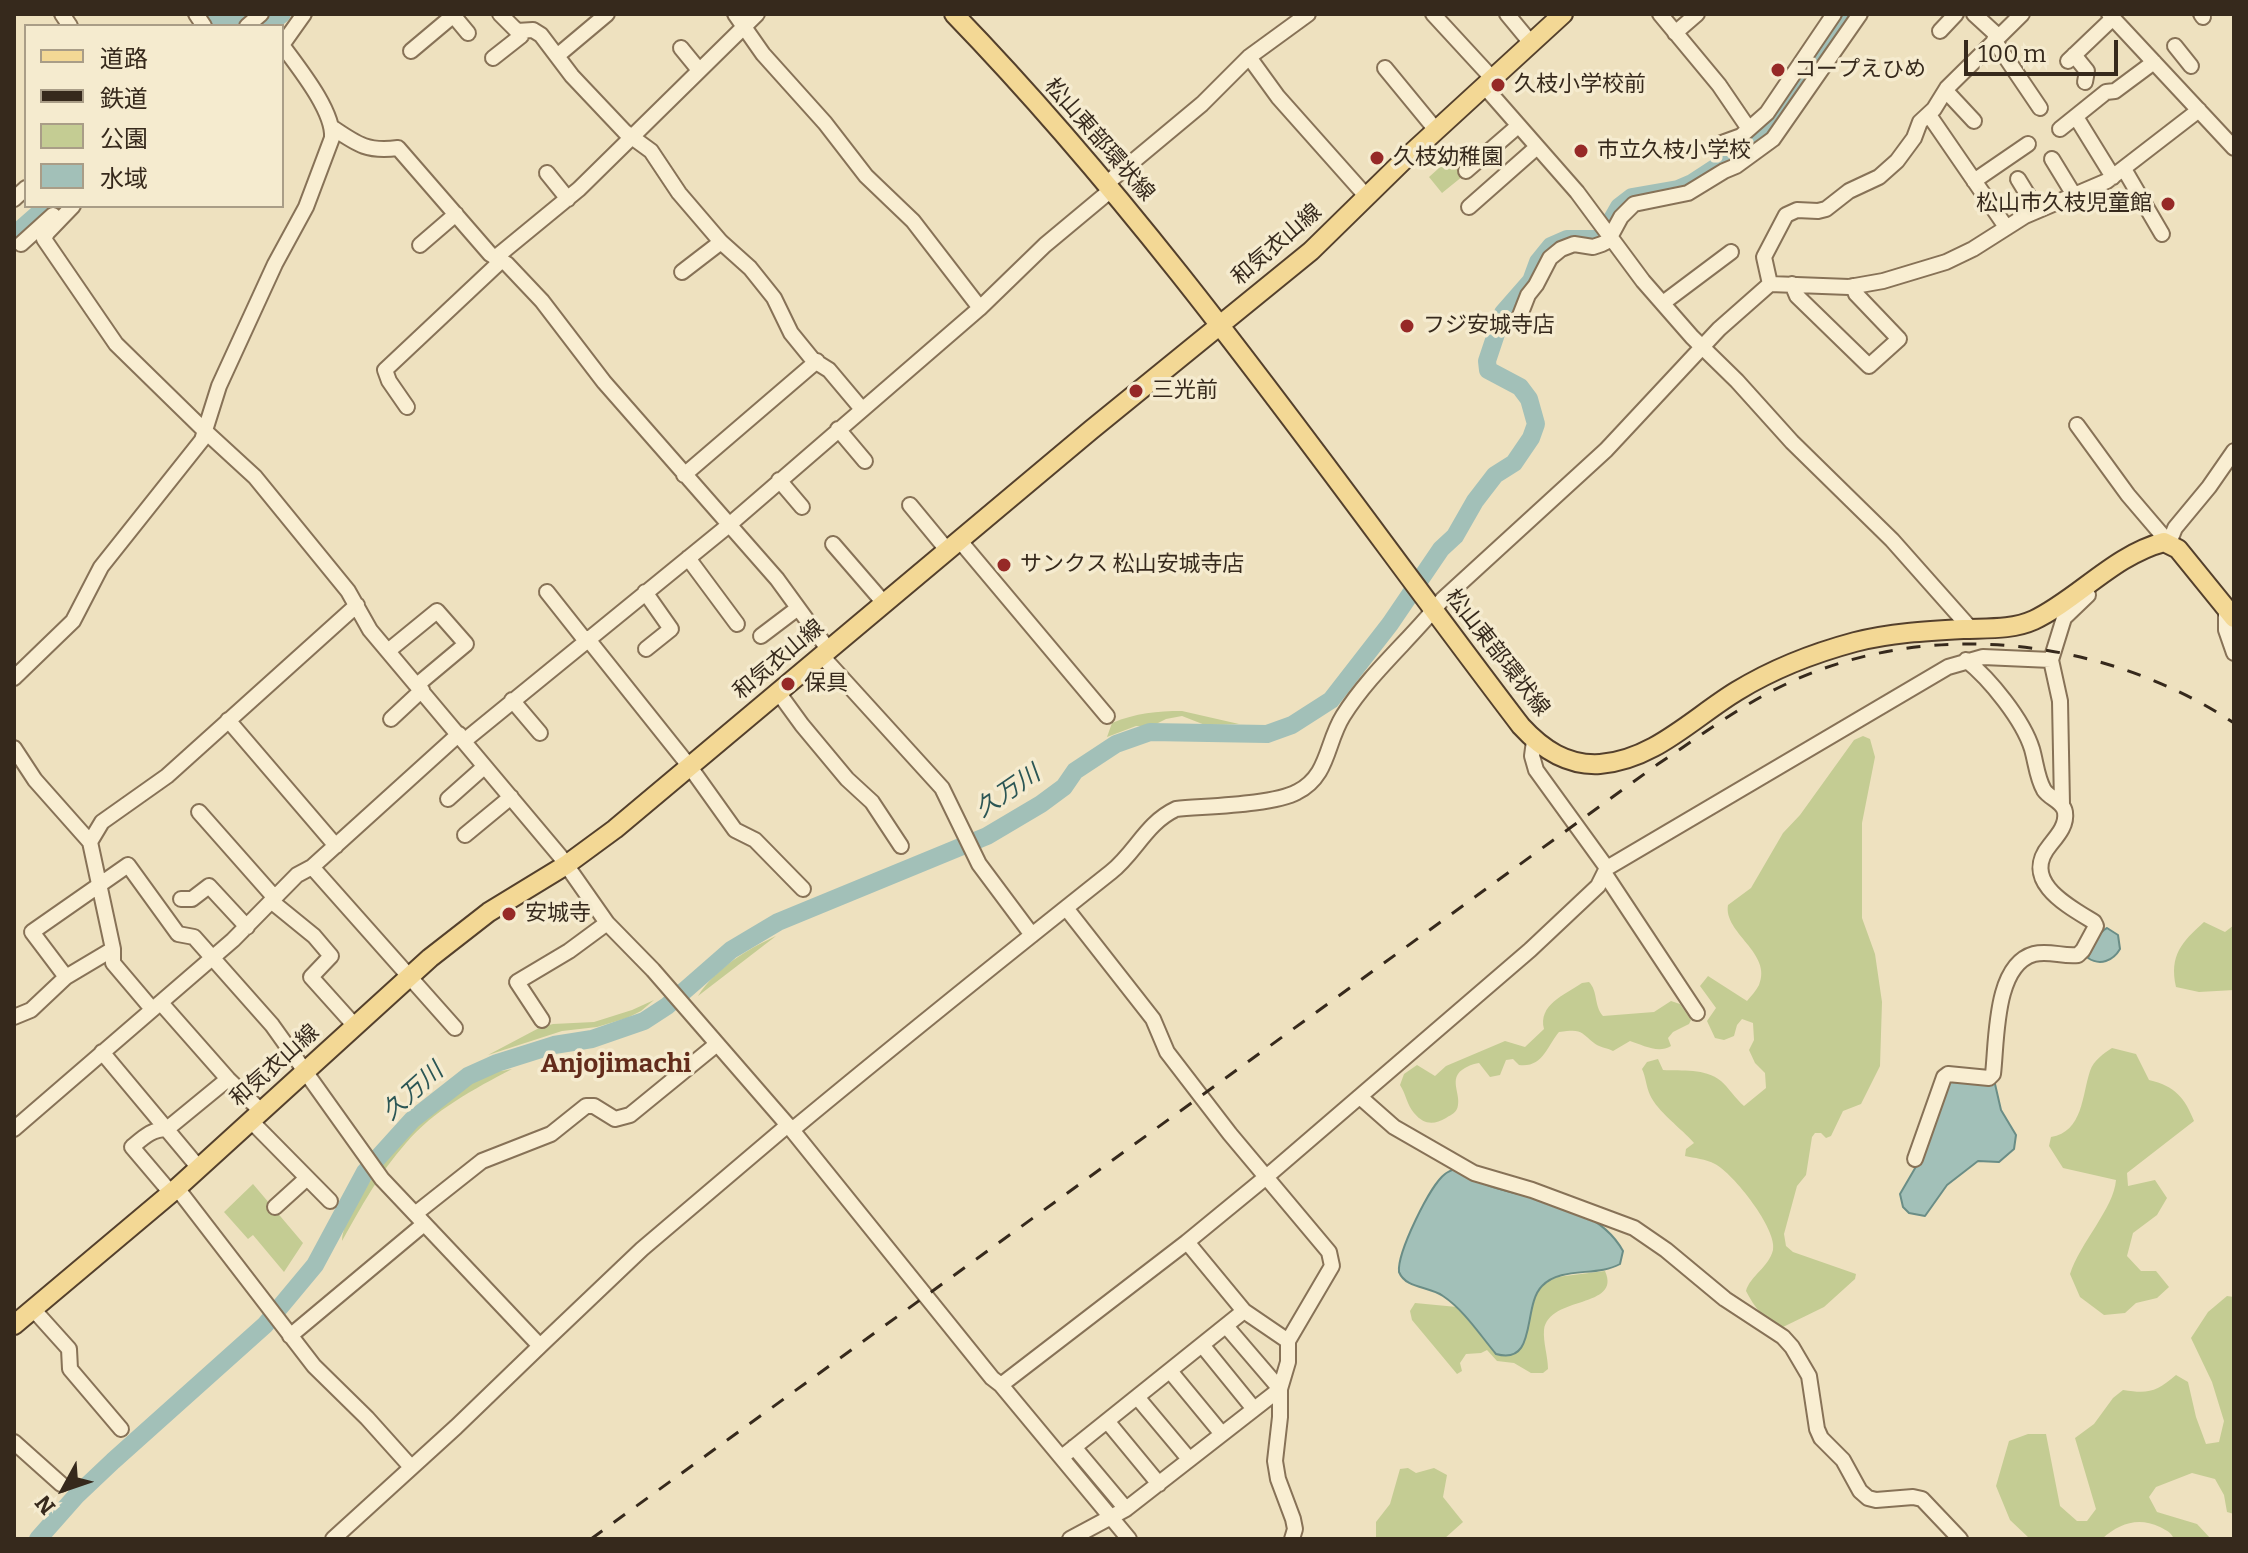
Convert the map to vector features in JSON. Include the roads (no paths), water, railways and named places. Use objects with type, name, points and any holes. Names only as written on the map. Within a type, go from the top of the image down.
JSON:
[{"type":"main road","name":"松山東部環状線","points":[[954,14],[1109,187],[1219,326],[1430,608],[1534,741],[1567,760],[1582,763],[1614,761],[1664,742],[1737,691],[1819,654],[1886,635],[2008,627],[2036,619],[2110,568],[2158,544],[2169,543]]},
{"type":"main road","name":"和気衣山線","points":[[14,1325],[199,1168],[408,978],[489,912],[566,865],[615,829],[1311,251],[1436,130],[1563,14]]},
{"type":"main road","points":[[2169,543],[2178,549],[2230,613]]},
{"type":"street","points":[[284,42],[304,14]]},
{"type":"street","points":[[500,14],[513,28],[536,31],[572,76],[631,136],[651,151],[679,193],[774,298],[791,333],[829,370],[861,408]]},
{"type":"street","points":[[557,56],[607,14]]},
{"type":"street","points":[[407,407],[385,370],[498,259],[568,199],[699,70],[740,20],[757,14]]},
{"type":"street","points":[[14,1129],[247,927],[297,875],[312,867],[462,738],[729,525],[980,308],[1249,57],[1308,14]]},
{"type":"street","points":[[1433,14],[1488,82],[1518,126],[1609,232],[1643,281],[1792,442],[1892,540],[1971,629]]},
{"type":"street","points":[[1507,14],[1531,43]]},
{"type":"street","points":[[1660,14],[1719,85],[1749,129]]},
{"type":"street","points":[[1675,33],[1697,14]]},
{"type":"street","points":[[1735,165],[1718,143],[1731,141],[1767,113],[1834,14]]},
{"type":"street","points":[[1519,318],[1528,295],[1550,258],[1561,249],[1574,244],[1593,247],[1608,241],[1609,232],[1634,204],[1688,193],[1762,149],[1783,128],[1860,14]]},
{"type":"street","points":[[1940,31],[1956,14]]},
{"type":"street","points":[[1974,14],[1996,38],[2040,108]]},
{"type":"street","points":[[1770,284],[1764,257],[1786,215],[1797,210],[1826,209],[1849,191],[1879,177],[1897,161],[1914,138],[1920,122],[1946,91],[2022,14]]},
{"type":"street","points":[[411,51],[454,15],[468,33]]},
{"type":"street","points":[[2085,82],[2087,71],[2071,58],[2115,17],[2234,148]]},
{"type":"street","points":[[740,20],[763,54],[825,123],[866,176],[913,221],[980,308]]},
{"type":"street","points":[[493,58],[521,36],[521,31]]},
{"type":"street","points":[[2167,76],[2189,63],[2175,46]]},
{"type":"street","points":[[284,48],[315,94],[333,128],[362,146],[377,150],[398,148],[498,259],[523,279],[604,382],[777,579],[825,652],[875,717],[930,771],[942,788],[973,852],[1032,935]]},
{"type":"street","points":[[681,48],[699,70]]},
{"type":"street","points":[[1249,57],[1278,97],[1367,197]]},
{"type":"street","points":[[2060,129],[2106,92],[2115,91],[2154,62]]},
{"type":"street","points":[[1385,68],[1436,130]]},
{"type":"street","points":[[1946,91],[1974,121]]},
{"type":"street","points":[[333,1539],[642,1249],[1120,865],[1149,827],[1176,809],[1272,799],[1304,788],[1323,767],[1336,729],[1347,710],[1430,608],[1606,450],[1702,346],[1770,284],[1853,286],[1883,281],[1946,262],[2037,210],[2118,173],[2199,110]]},
{"type":"street","points":[[1929,115],[2006,227]]},
{"type":"street","points":[[2076,117],[2162,234]]},
{"type":"street","points":[[1466,171],[1518,126]]},
{"type":"street","points":[[14,678],[73,621],[101,567],[165,490],[206,432],[219,386],[275,264],[306,207],[333,128]]},
{"type":"street","points":[[1974,181],[2028,144]]},
{"type":"street","points":[[1468,206],[1498,187],[1537,147]]},
{"type":"street","points":[[2052,159],[2074,195]]},
{"type":"street","points":[[547,173],[568,199]]},
{"type":"street","points":[[2018,179],[2037,210]]},
{"type":"street","points":[[18,247],[62,208]]},
{"type":"street","points":[[44,239],[71,208]]},
{"type":"street","points":[[420,245],[456,214]]},
{"type":"street","points":[[18,247],[37,238],[44,239],[116,344],[255,477],[357,605],[363,620],[566,865],[607,923],[790,1128],[992,1378],[1129,1539]]},
{"type":"street","points":[[682,272],[721,242]]},
{"type":"street","points":[[1663,303],[1731,252]]},
{"type":"street","points":[[1792,284],[1797,296],[1869,366],[1899,339],[1856,294],[1853,286]]},
{"type":"street","points":[[684,475],[817,361]]},
{"type":"street","points":[[2077,425],[2128,495],[2169,543],[2175,528],[2234,451]]},
{"type":"street","points":[[838,429],[865,461]]},
{"type":"street","points":[[779,480],[802,507]]},
{"type":"street","points":[[910,505],[954,546],[1107,716]]},
{"type":"street","points":[[833,544],[884,603]]},
{"type":"street","points":[[688,558],[737,624]]},
{"type":"street","points":[[1915,1159],[1944,1077],[1948,1074],[1982,1079],[1993,1074],[2004,989],[2014,967],[2034,954],[2078,955],[2096,926],[2059,901],[2043,879],[2040,867],[2044,852],[2060,833],[2065,813],[2062,804],[2060,701],[2051,660],[2064,618],[2071,608],[2107,581],[2110,568]]},
{"type":"street","points":[[547,592],[690,767],[735,830],[755,840],[803,889]]},
{"type":"street","points":[[645,592],[671,629],[646,649]]},
{"type":"street","points":[[90,842],[102,822],[167,776],[357,605]]},
{"type":"street","points":[[761,636],[798,608]]},
{"type":"street","points":[[388,651],[437,611],[466,644],[391,719]]},
{"type":"street","points":[[2230,613],[2226,630],[2234,653]]},
{"type":"street","points":[[1001,1385],[1265,1178],[1530,950],[1598,886],[1606,871],[1948,667],[1983,657],[2051,660]]},
{"type":"street","points":[[1966,660],[1979,671],[2023,730],[2045,793],[2062,804]]},
{"type":"street","points":[[778,692],[847,779],[872,802],[901,846]]},
{"type":"street","points":[[512,700],[540,733]]},
{"type":"street","points":[[228,720],[336,846]]},
{"type":"street","points":[[1534,741],[1532,756],[1536,770],[1606,871],[1697,1013]]},
{"type":"street","points":[[14,748],[35,780],[90,842],[113,949],[113,963],[228,1079],[307,1178],[330,1201]]},
{"type":"street","points":[[448,799],[484,767]]},
{"type":"street","points":[[465,835],[511,797]]},
{"type":"street","points":[[199,812],[273,900],[314,936],[331,956],[311,977],[355,1026]]},
{"type":"street","points":[[66,977],[32,932],[128,865],[178,934],[194,937],[272,1025],[382,1179],[540,1346]]},
{"type":"street","points":[[312,867],[455,1028]]},
{"type":"street","points":[[181,899],[192,899],[209,886],[247,927]]},
{"type":"street","points":[[1066,908],[1153,1019],[1167,1052],[1333,1260],[1288,1341],[1288,1362],[1280,1389],[1275,1461],[1278,1479],[1293,1519],[1295,1529],[1292,1539]]},
{"type":"street","points":[[542,1020],[517,982],[569,951],[607,923]]},
{"type":"street","points":[[14,1017],[31,1010],[66,977],[113,949]]},
{"type":"street","points":[[286,1331],[419,1219],[482,1161],[551,1134],[586,1106],[594,1106],[615,1119],[630,1115],[717,1044]]},
{"type":"street","points":[[102,1052],[199,1168]]},
{"type":"street","points":[[228,1079],[167,1129],[148,1133],[132,1147],[174,1190],[314,1366],[411,1467]]},
{"type":"street","points":[[1360,1097],[1394,1127],[1474,1173],[1532,1190],[1634,1228],[1666,1250],[1725,1299],[1783,1337],[1792,1347],[1809,1376],[1821,1438],[1843,1460],[1860,1491],[1876,1500],[1922,1499],[1960,1539]]},
{"type":"street","points":[[275,1207],[307,1178]]},
{"type":"street","points":[[1187,1242],[1244,1311],[1288,1341]]},
{"type":"street","points":[[33,1309],[69,1349],[70,1369],[121,1429]]},
{"type":"street","points":[[1062,1457],[1244,1311]]},
{"type":"street","points":[[1226,1326],[1280,1389]]},
{"type":"street","points":[[1202,1345],[1254,1409]]},
{"type":"street","points":[[1170,1371],[1222,1434]]},
{"type":"street","points":[[1070,1539],[1126,1509],[1280,1389]]},
{"type":"street","points":[[1137,1397],[1189,1459]]},
{"type":"street","points":[[1107,1421],[1159,1484]]},
{"type":"street","points":[[14,1442],[61,1484]]},
{"type":"street","points":[[1074,1447],[1126,1509]]},
{"type":"water","points":[[203,14],[255,14],[243,24],[210,24]]},
{"type":"water","points":[[2107,928],[2118,935],[2120,949],[2106,961],[2097,962],[2088,958],[2098,937]]},
{"type":"water","points":[[1951,1079],[1995,1084],[2001,1110],[2016,1135],[2014,1149],[1999,1162],[1978,1161],[1947,1185],[1925,1216],[1909,1213],[1903,1207],[1900,1194],[1921,1158],[1941,1090]]},
{"type":"water","points":[[1457,1168],[1490,1186],[1564,1206],[1581,1214],[1612,1235],[1623,1251],[1620,1264],[1611,1268],[1559,1276],[1542,1286],[1532,1307],[1524,1343],[1518,1351],[1509,1355],[1496,1354],[1451,1302],[1437,1293],[1407,1282],[1399,1272],[1403,1250],[1423,1205],[1446,1173]]},
{"type":"waterway","points":[[270,24],[282,14]]},
{"type":"waterway","name":"久万川","points":[[38,1539],[76,1496],[113,1461],[265,1325],[315,1265],[365,1172],[412,1120],[468,1076],[554,1045],[592,1039],[644,1021],[667,1006],[731,950],[778,922],[987,836],[1041,804],[1064,787],[1075,771],[1116,744],[1150,732],[1267,734],[1292,725],[1331,700],[1390,624],[1441,549],[1455,536],[1475,501],[1495,475],[1514,463],[1531,438],[1536,424],[1529,399],[1520,387],[1488,370],[1487,361],[1503,313],[1531,281],[1538,262],[1551,246],[1567,239],[1597,239],[1603,235],[1619,207],[1632,197],[1678,189],[1744,149],[1772,120],[1806,71],[1818,64],[1846,14]]},
{"type":"waterway","points":[[14,235],[45,208]]},
{"type":"railway","points":[[591,1539],[1658,764],[1734,713],[1782,686],[1837,664],[1895,650],[1954,644],[2013,646],[2072,655],[2129,671],[2183,694],[2234,723]]},
{"type":"place","name":"コープえひめ","points":[[1778,70]]},
{"type":"place","name":"久枝小学校前","points":[[1498,85]]},
{"type":"place","name":"市立久枝小学校","points":[[1581,151]]},
{"type":"place","name":"久枝幼稚園","points":[[1377,158]]},
{"type":"place","name":"松山市久枝児童館","points":[[2168,204]]},
{"type":"place","name":"フジ安城寺店","points":[[1407,326]]},
{"type":"place","name":"三光前","points":[[1136,391]]},
{"type":"place","name":"サンクス 松山安城寺店","points":[[1004,565]]},
{"type":"place","name":"保具","points":[[788,684]]},
{"type":"place","name":"安城寺","points":[[509,914]]},
{"type":"district","name":"Anjojimachi","points":[[616,1065]]}]
